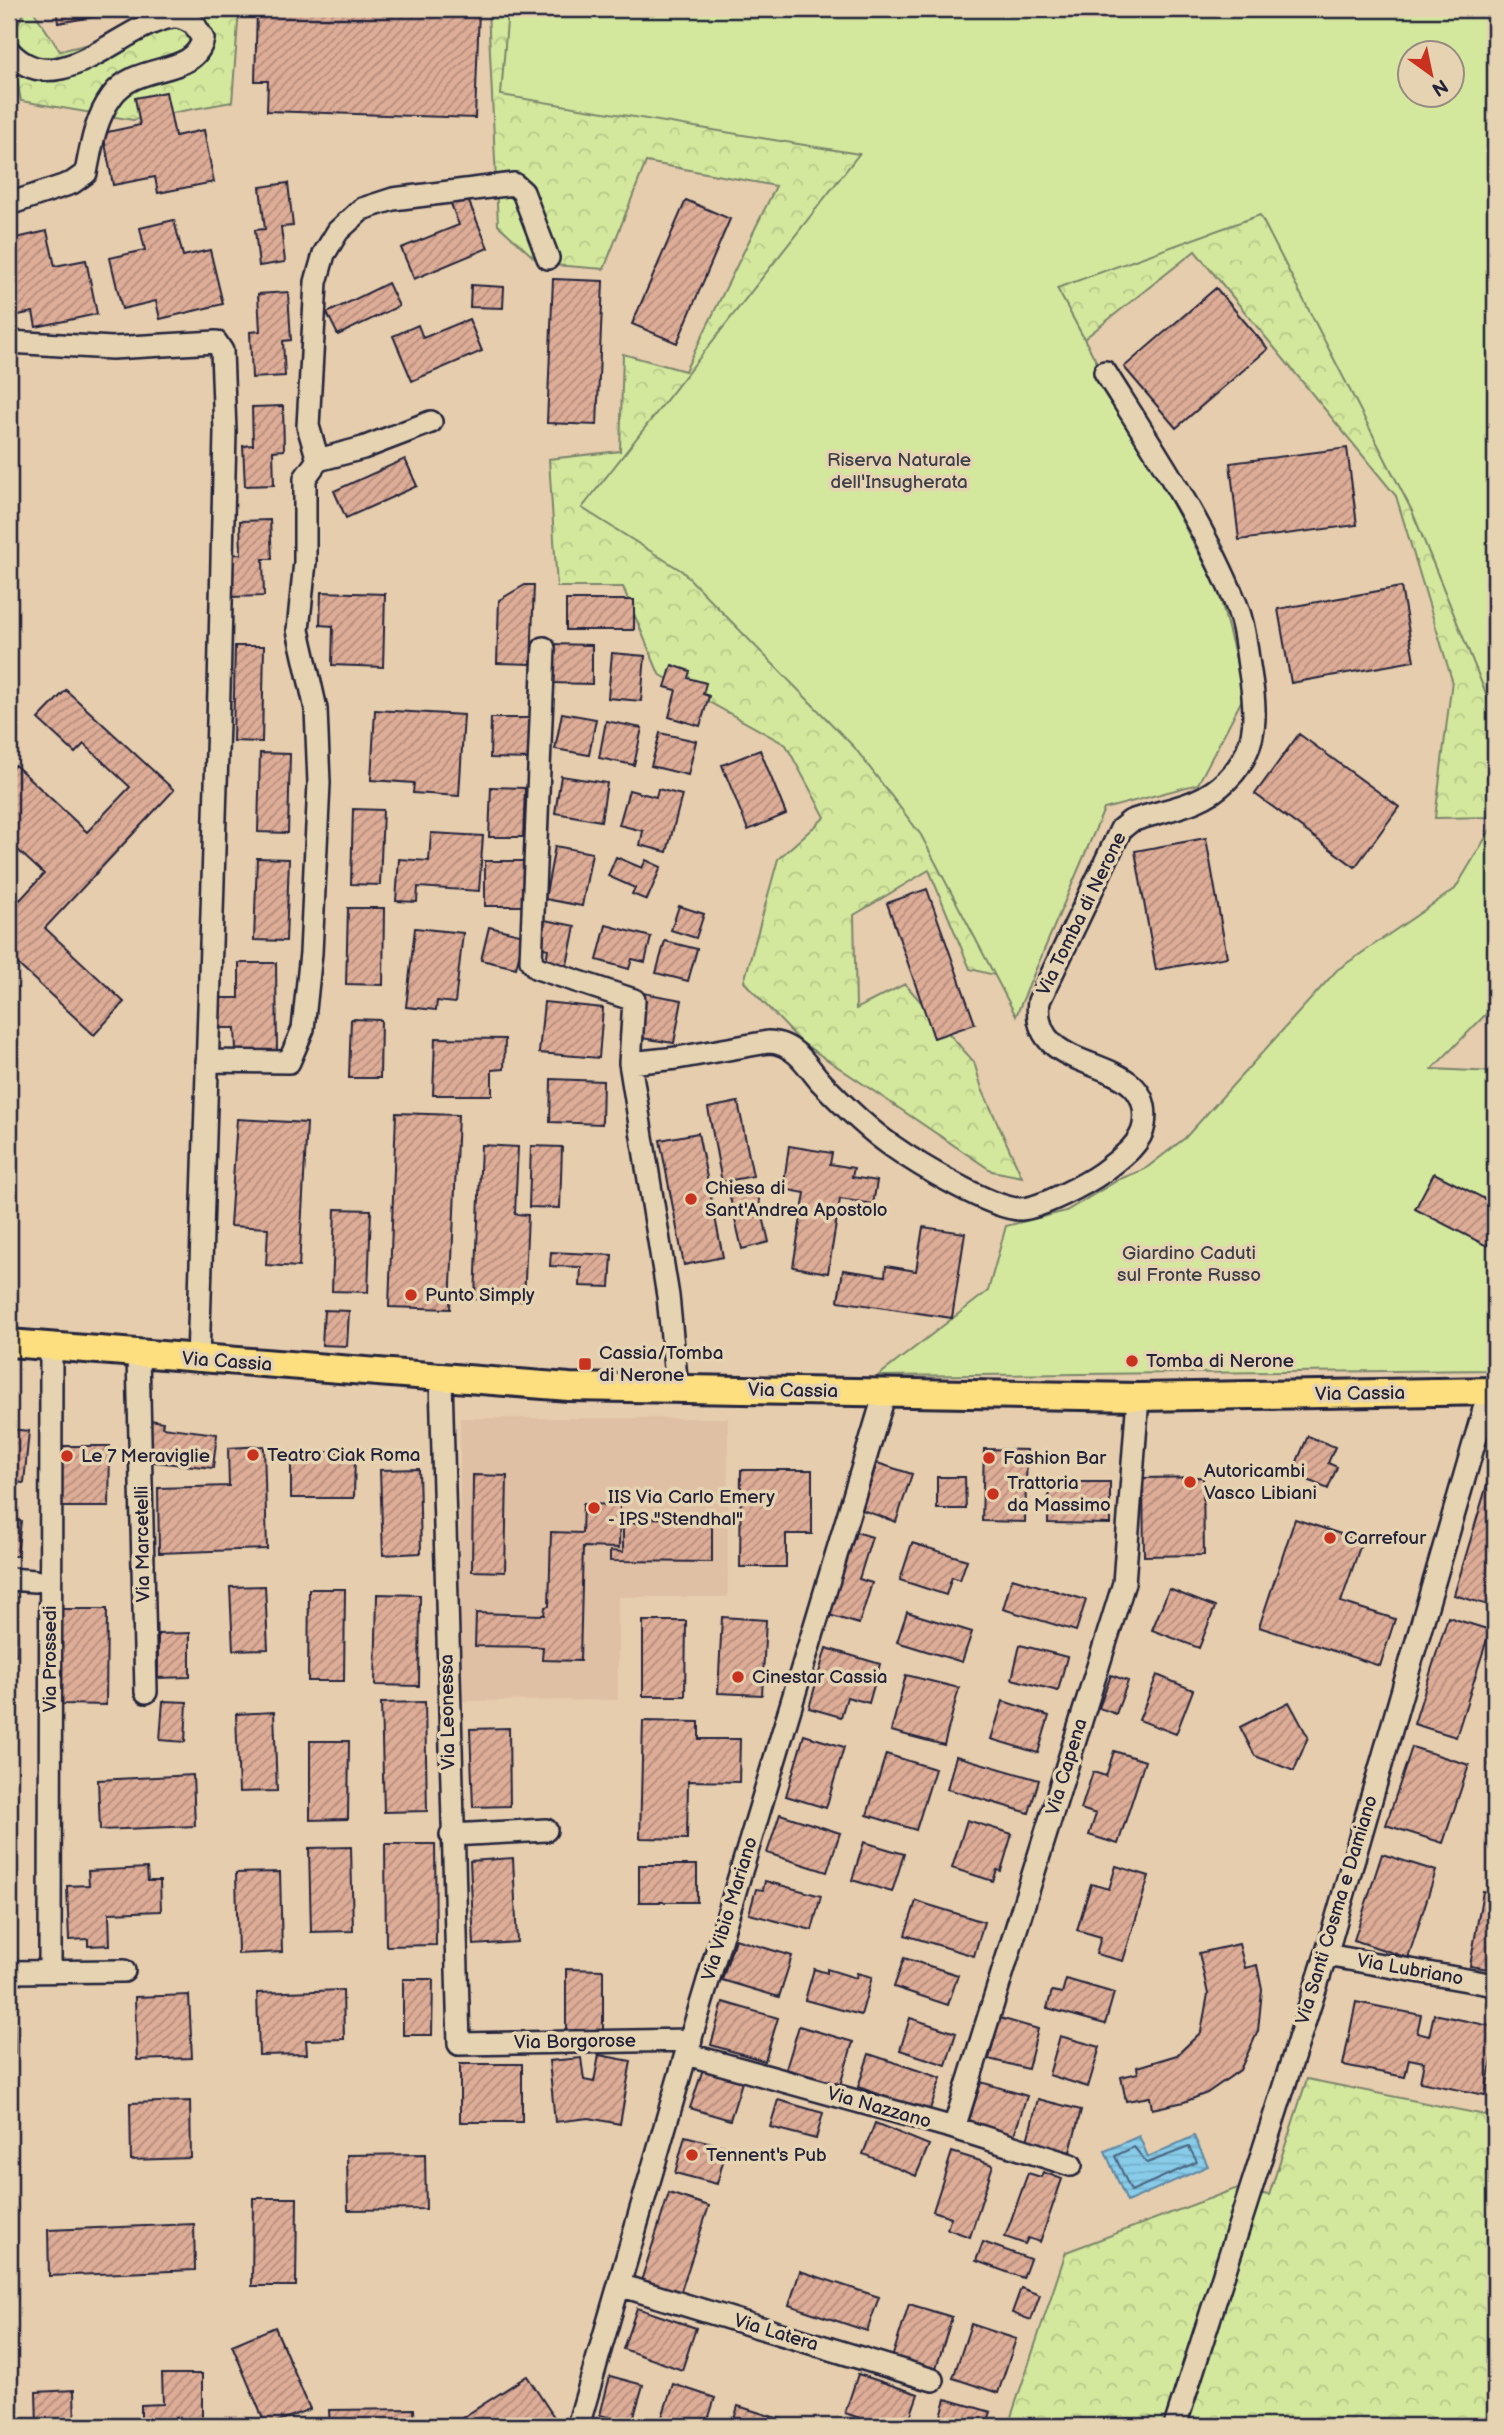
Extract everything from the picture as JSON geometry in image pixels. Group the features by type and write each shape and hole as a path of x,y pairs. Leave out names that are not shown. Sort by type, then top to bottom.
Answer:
{"main road":[{"name":"Via Cassia","path":"9,1343 198,1360 569,1387 1138,1397 1492,1392"}],"street":[{"path":"9,51 29,68 50,68 92,58 153,24 172,17 194,24 203,39 200,51 186,64 154,69 128,80 111,96 96,127 86,173 72,183 9,204"},
{"path":"318,460 308,426 316,282 324,254 338,231 362,209 393,199 514,184 523,192 548,258"},
{"path":"9,342 112,348 216,342 222,351 225,432 198,1360"},
{"name":"Via Tomba di Nerone","path":"630,1063 677,1058 768,1042 780,1044 796,1052 844,1105 885,1141 939,1176 1012,1208 1034,1206 1091,1179 1138,1140 1144,1129 1144,1111 1133,1086 1120,1075 1073,1058 1053,1045 1040,1021 1039,1001 1121,830 1134,820 1195,802 1227,780 1249,748 1256,710 1245,637 1236,604 1171,477 1105,372"},
{"path":"206,1061 289,1062 303,1028 311,953 319,783 316,709 298,630 304,562 305,478 318,460 363,448 430,422"},
{"path":"544,648 531,961 537,968 634,1000 630,1063 639,1136 668,1296 677,1388"},
{"name":"Via Prossedi","path":"50,1971 51,1346"},
{"name":"Via Marcetelli","path":"138,1354 146,1692"},
{"name":"Via Leonessa","path":"441,1379 459,2045"},
{"name":"Via Santi Cosma e Damiano","path":"1175,2426 1326,1955 1492,1392"},
{"name":"Via Vibio Mariano","path":"578,2426 885,1393"},
{"name":"Via Capena","path":"954,2128 1121,1595 1128,1546 1138,1397"},
{"path":"9,1579 35,1581"},
{"path":"452,1835 546,1830"},
{"name":"Via Lubriano","path":"1326,1955 1495,1985"},
{"path":"9,1972 124,1971"},
{"name":"Via Borgorose","path":"459,2045 689,2047"},
{"name":"Via Nazzano","path":"689,2047 1071,2165"},
{"name":"Via Latera","path":"619,2285 933,2380"}],"shaded area":[{"name":"IIS Via Carlo Emery - IPS \"Stendhal\"","path":"460,1418 728,1418 728,1597 618,1597 618,1700 459,1701"}],"green space":[{"path":"26,9 32,9 60,51 161,27 160,9 239,9 232,102 133,120 21,101 9,40"},
{"path":"488,9 774,9 911,35 1002,977 970,969 929,870 854,915 856,1009 905,984 974,1062 982,1089 1022,1177 992,1171 801,1042 744,982 778,859 825,817 786,745 659,674 623,587 557,587 549,459 620,451 623,354 685,371 776,186 646,162 604,269 541,264 498,225"},
{"name":"Riserva Naturale dell'Insugherata","path":"508,9 1495,9 1495,716 1412,511 1260,215 1057,288 1218,589 1245,694 1198,784 1104,809 1016,1016 921,835 854,747 682,571 582,508 859,154 501,95"},
{"path":"1495,9 1495,817 1435,818 1452,680 1396,496 1195,251 1075,346 1005,299 1035,219 1396,54 1396,108 1466,108 1466,38 1431,38"},
{"name":"Giardino Caduti sul Fronte Russo","path":"1495,822 1495,1005 1432,1069 1495,1072 1495,1370 878,1376 988,1291 1006,1226 1066,1211 1120,1179 1145,1169 1185,1138 1337,970 1455,889"},
{"path":"1307,2079 1495,2117 1495,2426 1008,2426 1066,2252 1235,2189 1269,2195"}],"water":[{"path":"1139,2136 1148,2157 1194,2136 1208,2166 1127,2202 1105,2151"}],"building":[{"path":"56,9 120,9 121,12 58,23"},
{"path":"257,9 479,9 475,118 267,111 268,81 255,81"},
{"path":"166,92 175,136 204,130 214,182 158,193 155,177 113,185 103,133 140,125 135,98"},
{"path":"288,183 293,226 281,227 285,262 259,266 255,230 265,229 260,187"},
{"path":"467,197 488,248 414,279 401,248 459,225 451,204"},
{"path":"686,200 730,219 677,343 632,324"},
{"path":"174,220 183,256 210,250 223,304 160,319 156,301 122,309 110,258 145,250 140,228"},
{"path":"47,231 55,266 86,260 97,314 36,327 33,312 9,317 9,262 17,260 12,239"},
{"path":"553,279 603,281 597,425 547,423"},
{"path":"388,283 399,306 338,335 327,313"},
{"path":"471,285 504,287 503,308 470,307"},
{"path":"1216,288 1268,349 1176,428 1124,367"},
{"path":"288,292 291,340 283,341 285,376 252,378 250,332 260,331 258,294"},
{"path":"469,319 482,351 412,381 393,336 418,325 423,338"},
{"path":"283,406 284,450 273,451 274,485 245,486 243,446 253,445 252,407"},
{"path":"1347,448 1357,525 1239,540 1230,463"},
{"path":"405,459 417,486 346,518 334,491"},
{"path":"270,520 272,559 263,559 264,596 229,597 227,555 241,554 240,521"},
{"path":"525,585 534,585 531,664 497,663 499,600"},
{"path":"1401,587 1414,661 1291,683 1278,609"},
{"path":"321,592 385,594 383,667 332,665 333,626 320,625"},
{"path":"566,600 634,600 634,630 566,630"},
{"path":"551,644 592,645 592,684 550,683"},
{"path":"235,646 264,646 262,742 233,741"},
{"path":"612,653 645,656 641,701 608,698"},
{"path":"672,665 690,671 688,678 706,683 703,694 709,696 700,726 669,717 676,690 665,687"},
{"path":"66,690 174,790 45,928 124,1002 94,1035 9,956 9,889 20,900 44,874 9,842 9,772 15,765 87,832 130,787 84,744 75,753 38,719"},
{"path":"375,710 464,715 459,796 413,793 414,783 371,780"},
{"path":"562,713 596,719 589,755 555,749"},
{"path":"491,718 531,718 530,759 490,758"},
{"path":"606,721 642,728 634,765 599,758"},
{"path":"660,733 696,741 688,775 651,766"},
{"path":"1299,734 1399,807 1355,867 1255,794"},
{"path":"760,750 786,814 748,830 722,765"},
{"path":"260,753 290,754 288,833 258,832"},
{"path":"561,776 607,783 601,821 555,813"},
{"path":"491,787 525,788 523,837 489,837"},
{"path":"658,789 682,795 667,852 640,845 643,831 619,825 629,790 656,797"},
{"path":"353,809 383,810 380,885 351,884"},
{"path":"431,833 483,836 479,891 418,887 417,902 396,901 399,859 429,861"},
{"path":"1206,838 1227,957 1156,970 1135,851"},
{"path":"555,846 592,853 582,906 545,899"},
{"path":"616,857 642,868 646,860 661,867 647,900 632,894 635,888 608,876"},
{"path":"257,858 289,859 286,941 254,940"},
{"path":"485,861 523,861 522,906 485,906"},
{"path":"927,889 975,1024 934,1038 887,903"},
{"path":"679,906 704,914 696,938 671,930"},
{"path":"348,908 384,908 383,985 346,984"},
{"path":"545,920 575,926 567,965 546,961 548,949 540,947"},
{"path":"606,925 651,937 645,962 632,959 629,969 597,960"},
{"path":"489,927 524,935 516,968 481,960"},
{"path":"415,928 463,933 455,1003 437,1001 436,1010 406,1007"},
{"path":"665,941 697,949 688,981 656,973"},
{"path":"239,963 276,963 277,1050 236,1050 235,1028 217,1028 217,998 239,998"},
{"path":"643,993 682,1000 674,1043 635,1037"},
{"path":"544,1002 603,1008 599,1058 539,1053"},
{"path":"351,1019 381,1020 380,1078 349,1078"},
{"path":"435,1038 505,1039 504,1069 492,1070 492,1095 433,1095"},
{"path":"551,1079 603,1081 602,1124 550,1122"},
{"path":"738,1102 753,1176 722,1182 708,1108"},
{"path":"396,1113 458,1115 450,1309 389,1307"},
{"path":"237,1119 307,1123 299,1267 266,1265 268,1228 230,1226"},
{"name":"Chiesa di Sant'Andrea Apostolo","path":"698,1133 723,1257 684,1265 660,1140"},
{"path":"481,1145 518,1147 515,1214 528,1215 524,1301 475,1299"},
{"path":"531,1146 562,1147 560,1208 529,1207"},
{"path":"789,1146 832,1153 830,1164 854,1168 852,1177 877,1181 873,1204 840,1199 828,1273 793,1267 805,1193 783,1189"},
{"path":"1434,1173 1495,1204 1495,1231 1487,1246 1415,1209"},
{"path":"756,1187 769,1242 742,1249 729,1193"},
{"path":"335,1209 371,1210 368,1292 332,1291"},
{"path":"923,1227 965,1233 952,1318 838,1301 843,1270 885,1276 886,1266 916,1271"},
{"path":"551,1252 612,1255 610,1287 580,1286 581,1267 550,1266"},
{"path":"324,1310 349,1311 347,1346 322,1345"},
{"path":"150,1420 163,1422 162,1427 217,1434 213,1468 145,1461"},
{"path":"9,1429 29,1431 24,1483 9,1482"},
{"path":"1308,1436 1335,1447 1328,1463 1337,1467 1328,1489 1292,1473"},
{"path":"56,1446 110,1446 109,1507 55,1507"},
{"path":"264,1446 267,1549 159,1553 158,1488 229,1486 228,1448"},
{"path":"984,1449 1027,1450 1025,1522 982,1521"},
{"path":"291,1452 355,1452 354,1498 291,1498"},
{"path":"877,1463 912,1474 896,1522 862,1510"},
{"path":"1492,1468 1495,1469 1495,1607 1454,1595"},
{"path":"419,1469 421,1553 383,1555 380,1470"},
{"path":"741,1470 812,1470 812,1534 786,1534 786,1567 740,1567"},
{"path":"473,1475 507,1476 505,1572 472,1571"},
{"path":"937,1477 965,1477 966,1509 937,1509"},
{"path":"1203,1477 1204,1555 1144,1556 1143,1478"},
{"path":"1049,1482 1110,1482 1110,1524 1048,1523"},
{"path":"583,1504 620,1505 619,1548 583,1547 580,1661 542,1660 543,1647 475,1646 476,1613 544,1615 545,1607 549,1606 551,1532 582,1533"},
{"path":"638,1518 712,1519 712,1562 610,1561 610,1551 623,1552 623,1523 638,1523"},
{"path":"9,1519 21,1521 17,1556 9,1556"},
{"path":"1295,1519 1362,1541 1341,1602 1395,1619 1380,1666 1259,1627"},
{"path":"856,1532 872,1537 859,1579 872,1583 859,1624 829,1615"},
{"path":"912,1543 967,1560 960,1580 952,1577 946,1595 900,1580"},
{"path":"1012,1578 1086,1600 1076,1631 1003,1609"},
{"path":"265,1586 268,1649 233,1650 230,1587"},
{"path":"309,1589 345,1589 344,1681 308,1681"},
{"path":"1169,1589 1215,1607 1199,1648 1152,1630"},
{"path":"15,1591 16,1655 9,1656 9,1592"},
{"path":"377,1594 420,1595 419,1686 375,1685"},
{"path":"62,1609 107,1609 106,1705 62,1704"},
{"path":"907,1612 972,1632 962,1662 897,1642"},
{"path":"722,1617 766,1620 762,1695 718,1693"},
{"path":"1448,1617 1490,1630 1456,1737 1414,1724"},
{"path":"643,1621 686,1621 685,1696 643,1696"},
{"path":"190,1633 190,1677 158,1678 158,1634"},
{"path":"1020,1645 1067,1657 1058,1691 1012,1679"},
{"path":"826,1648 880,1664 869,1703 847,1697 841,1717 809,1708"},
{"path":"906,1675 959,1688 944,1745 891,1731"},
{"path":"1111,1675 1128,1681 1116,1714 1099,1708"},
{"path":"1157,1675 1193,1690 1176,1734 1139,1720"},
{"path":"9,1681 17,1681 18,1725 9,1726"},
{"path":"163,1701 187,1702 185,1742 160,1740"},
{"path":"1003,1701 1049,1716 1038,1753 991,1739"},
{"path":"425,1702 427,1811 384,1812 381,1703"},
{"path":"1289,1702 1308,1737 1294,1771 1255,1756 1240,1727"},
{"path":"274,1712 277,1791 239,1792 236,1714"},
{"path":"643,1721 699,1722 699,1739 740,1739 739,1782 688,1781 687,1839 640,1838"},
{"path":"509,1728 510,1806 473,1807 470,1729"},
{"path":"804,1735 844,1747 826,1808 786,1796"},
{"path":"310,1741 349,1741 348,1819 310,1820"},
{"path":"1412,1747 1469,1765 1443,1843 1386,1825"},
{"path":"1495,1750 1495,1767 1489,1765"},
{"path":"1114,1751 1145,1761 1118,1844 1089,1835 1096,1814 1081,1809 1093,1772 1106,1776"},
{"path":"886,1754 935,1769 916,1830 867,1815"},
{"path":"956,1756 1039,1780 1029,1813 947,1789"},
{"path":"193,1775 195,1826 100,1830 98,1780"},
{"path":"9,1814 15,1814 16,1926 9,1926"},
{"path":"780,1814 840,1833 827,1872 767,1853"},
{"path":"967,1820 1012,1834 1001,1871 997,1870 993,1881 952,1868"},
{"path":"864,1842 904,1854 892,1892 852,1880"},
{"path":"385,1844 435,1844 436,1945 386,1946"},
{"path":"351,1847 353,1931 311,1932 309,1848"},
{"path":"1382,1854 1436,1871 1408,1958 1354,1940"},
{"path":"513,1858 517,1942 474,1945 470,1861"},
{"path":"639,1865 697,1865 697,1902 639,1902"},
{"path":"1116,1866 1149,1876 1123,1961 1096,1954 1101,1937 1077,1930 1091,1884 1109,1889"},
{"path":"147,1868 148,1881 160,1881 161,1911 109,1913 110,1945 88,1946 88,1939 69,1940 67,1886 89,1885 88,1871"},
{"path":"280,1872 282,1952 238,1954 236,1873"},
{"path":"765,1881 821,1896 812,1930 749,1914 756,1889 763,1890"},
{"path":"1483,1891 1495,1893 1495,1970 1470,1966"},
{"path":"916,1901 984,1922 974,1956 905,1935"},
{"path":"735,1939 792,1956 779,1997 722,1980"},
{"path":"1239,1944 1245,1968 1257,1965 1262,1990 1258,2031 1240,2070 1207,2093 1184,2102 1152,2109 1150,2097 1126,2101 1121,2077 1138,2073 1137,2067 1177,2055 1201,2032 1208,1994 1199,1953"},
{"path":"904,1958 958,1975 948,2005 894,1987"},
{"path":"566,1969 603,1970 603,2032 566,2032"},
{"path":"814,1969 827,1973 827,1969 856,1978 857,1973 872,1977 861,2015 805,2000"},
{"path":"403,1979 433,1979 432,2035 403,2035"},
{"path":"1066,1979 1114,1993 1105,2024 1047,2008 1052,1991 1062,1993"},
{"path":"343,1990 344,2039 306,2040 307,2054 259,2055 257,1993"},
{"path":"189,1995 192,2058 137,2060 135,1997"},
{"path":"723,2002 778,2018 765,2061 711,2045"},
{"path":"1356,2002 1421,2015 1417,2033 1429,2036 1434,2014 1495,2027 1495,2043 1485,2095 1420,2082 1424,2062 1409,2059 1405,2077 1343,2065"},
{"path":"9,2008 14,2008 15,2054 9,2055"},
{"path":"910,2018 956,2033 946,2065 900,2050"},
{"path":"1000,2018 1038,2029 1028,2069 989,2059"},
{"path":"799,2026 853,2042 840,2085 786,2069"},
{"path":"1060,2036 1100,2047 1088,2087 1049,2075"},
{"path":"869,2054 941,2078 929,2112 858,2087"},
{"path":"599,2055 631,2061 620,2124 589,2118 555,2122 549,2061 581,2058 584,2080 594,2082"},
{"path":"460,2064 522,2064 522,2122 460,2122"},
{"path":"704,2066 743,2079 730,2120 690,2108"},
{"path":"981,2082 1027,2096 1013,2138 968,2124"},
{"path":"1038,2099 1081,2110 1070,2152 1027,2141"},
{"path":"778,2100 823,2113 816,2139 770,2127"},
{"path":"190,2101 191,2158 131,2160 130,2103"},
{"path":"875,2123 929,2145 916,2176 863,2154"},
{"path":"685,2136 727,2147 717,2184 675,2173"},
{"path":"952,2152 993,2165 970,2237 947,2229 951,2217 933,2211"},
{"path":"425,2154 426,2209 348,2210 347,2155"},
{"path":"1043,2172 1062,2179 1040,2242 1028,2238 1025,2244 1005,2237 1028,2173 1041,2177"},
{"path":"669,2193 709,2206 680,2294 641,2281"},
{"path":"253,2198 297,2198 296,2286 252,2286"},
{"path":"194,2224 195,2270 49,2276 48,2230"},
{"path":"983,2242 1030,2259 1023,2278 976,2261"},
{"path":"800,2271 879,2297 867,2331 789,2305"},
{"path":"1021,2288 1040,2295 1031,2320 1012,2313"},
{"path":"909,2304 952,2317 935,2372 892,2358"},
{"path":"637,2308 696,2328 682,2370 623,2349"},
{"path":"971,2324 1016,2339 998,2393 953,2378"},
{"path":"275,2327 310,2409 266,2426 232,2345"},
{"path":"162,2374 202,2374 202,2426 141,2426 141,2405 163,2404"},
{"path":"858,2374 918,2394 907,2426 883,2426 845,2413"},
{"path":"527,2376 556,2420 546,2426 467,2426 462,2418"},
{"path":"610,2376 643,2385 632,2423 600,2415"},
{"path":"673,2384 715,2398 706,2426 659,2426"},
{"path":"74,2390 75,2426 37,2426 36,2392"},
{"path":"946,2399 991,2412 986,2426 938,2426"},
{"path":"738,2406 783,2420 781,2426 732,2426"},
{"path":"414,2409 415,2426 330,2426 329,2410"}],"place":[{"name":"Chiesa di Sant'Andrea Apostolo","path":"691,1199"},
{"name":"Punto Simply","path":"411,1295"},
{"name":"Tomba di Nerone","path":"1132,1361"},
{"name":"Cassia/Tomba di Nerone","path":"585,1364"},
{"name":"Teatro Ciak Roma","path":"253,1455"},
{"name":"Le 7 Meraviglie","path":"67,1456"},
{"name":"Fashion Bar","path":"989,1458"},
{"name":"Autoricambi Vasco Libiani","path":"1190,1482"},
{"name":"Trattoria da Massimo","path":"993,1494"},
{"name":"IIS Via Carlo Emery - IPS \"Stendhal\"","path":"594,1508"},
{"name":"Carrefour","path":"1330,1538"},
{"name":"Cinestar Cassia","path":"738,1677"},
{"name":"Tennent's Pub","path":"692,2155"}]}
